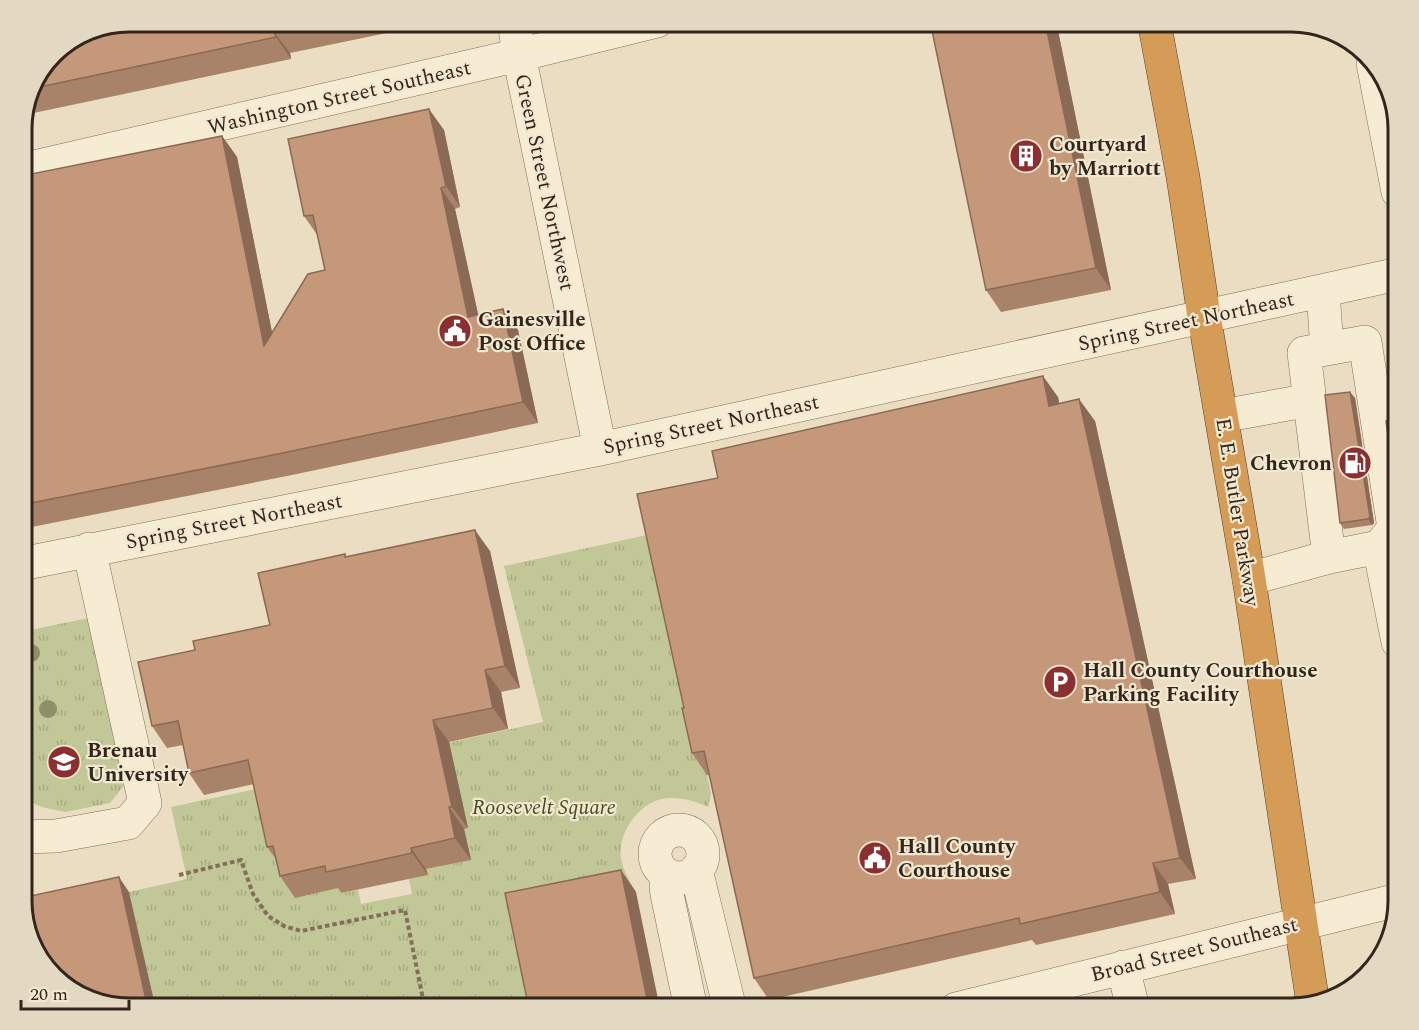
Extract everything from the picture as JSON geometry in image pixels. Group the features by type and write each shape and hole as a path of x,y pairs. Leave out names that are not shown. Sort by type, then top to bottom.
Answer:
{"highway":[{"name":"E. E. Butler Parkway","path":"1156,32 1183,177 1249,579 1312,996"}],"street":[{"name":"Green Street Northwest","path":"516,32 600,449"},
{"name":"Washington Street Southeast","path":"32,167 612,32"},
{"path":"1377,83 1388,140"},
{"name":"Spring Street Northeast","path":"32,562 600,449 1388,276"},
{"path":"1323,291 1327,349"},
{"path":"1329,557 1304,353 1365,342 1388,490"},
{"path":"1222,416 1310,400"},
{"path":"1249,579 1329,557 1379,547 1388,536"},
{"path":"1379,547 1388,592"},
{"path":"32,837 56,836 128,823 145,803 89,549"},
{"path":"689,998 666,887 683,874 726,998"},
{"name":"Broad Street Southeast","path":"1000,998 1388,902"},
{"path":"1123,967 1130,998"}],"path":[{"path":"178,875 241,860 253,894 268,916 284,926 301,931 405,910 423,998"}],"green space":[{"name":"Roosevelt Square","path":"656,533 711,794 708,807 684,799 671,798 650,804 635,816 622,840 621,858 623,867 636,892 521,915 538,998 153,998 129,892 187,879 171,807 289,782 341,893 358,890 361,904 412,894 409,879 427,875 426,869 470,860 447,743 543,722 504,566"},
{"path":"93,617 126,771 123,787 110,803 65,812 32,803 32,630"}],"building":[{"path":"116,32 274,32 276,37 40,87 51,69 64,55 80,44"},
{"name":"Courtyard by Marriott","path":"932,32 1047,32 1096,268 986,290"},
{"path":"429,109 446,186 441,188 468,317 503,309 523,402 32,503 32,174 222,136 264,346 308,274 325,270 313,215 304,216 288,139"},
{"path":"1043,376 1049,406 1079,399 1180,858 1153,863 1160,892 1020,924 1019,918 754,978 704,751 692,753 637,494 718,478 712,451"},
{"name":"Chevron","path":"1350,392 1370,517 1340,523 1325,395"},
{"path":"475,530 505,666 485,670 493,708 433,720 452,807 449,807 455,838 411,848 412,853 326,872 325,866 280,876 273,846 267,847 248,760 189,773 178,721 152,726 138,662 195,650 193,641 270,625 258,573"},
{"path":"621,870 647,998 527,998 505,893"},
{"path":"119,877 146,998 116,998 85,989 69,979 55,966 44,950 33,921 32,896"}],"place":[{"name":"Courtyard by Marriott","path":"1026,156"},
{"name":"Gainesville Post Office","path":"455,331"},
{"name":"Chevron","path":"1355,463"},
{"name":"Hall County Courthouse Parking Facility","path":"1060,682"},
{"name":"Brenau University","path":"64,762"},
{"name":"Hall County Courthouse","path":"875,858"}]}
